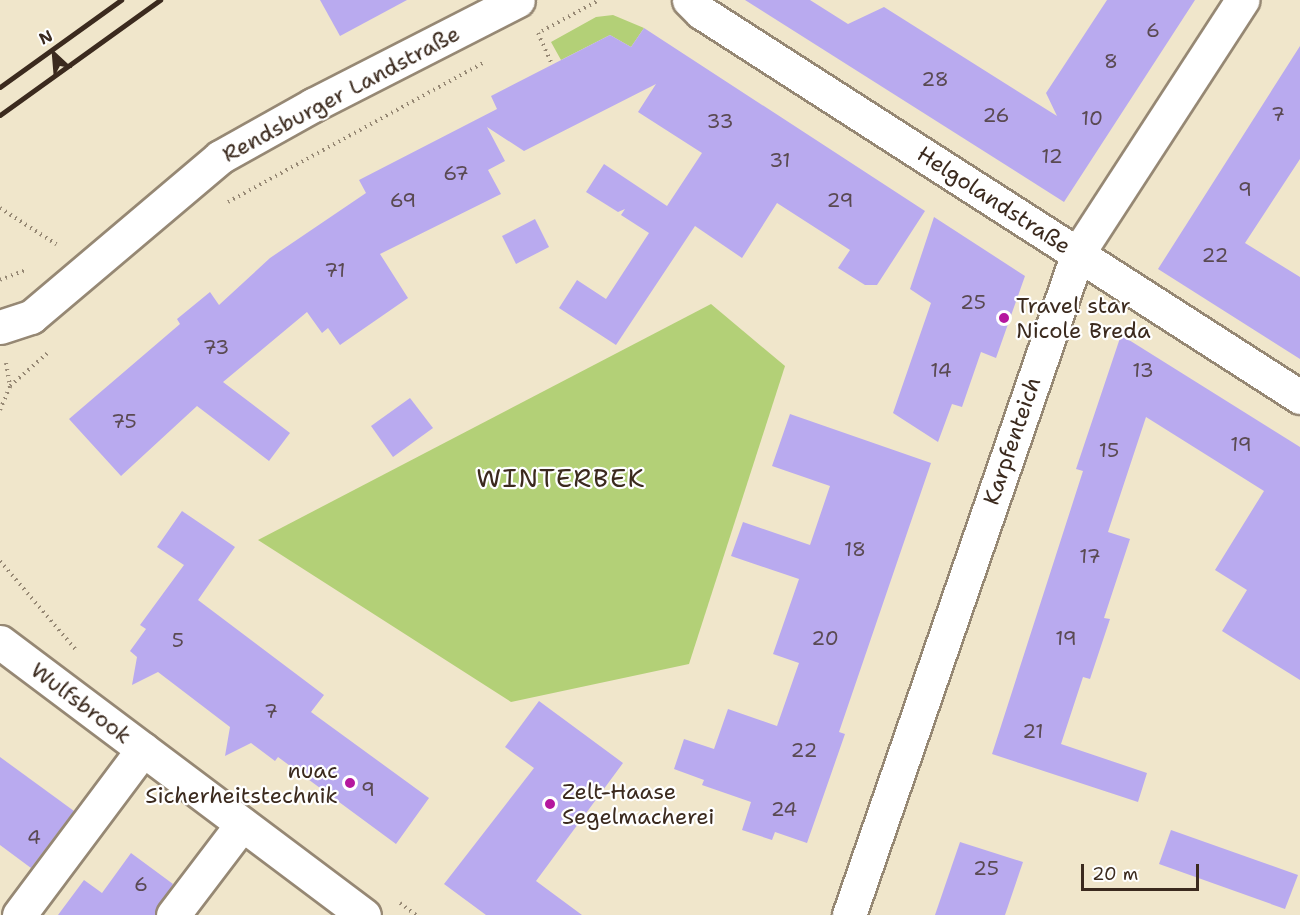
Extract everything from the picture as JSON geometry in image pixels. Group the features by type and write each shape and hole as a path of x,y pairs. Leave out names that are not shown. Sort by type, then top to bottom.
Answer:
{"street":[{"name":"Rendsburger Landstraße","path":"0,327 31,317 220,157 313,105 518,0"},
{"name":"Helgolandstraße","path":"689,0 701,12 1300,397"},
{"name":"Karpfenteich","path":"849,915 1078,253 1242,0"},
{"name":"Wulfsbrook","path":"0,642 364,915"},
{"path":"19,915 143,749"},
{"path":"173,915 242,824"}],"path":[{"path":"527,39 599,0"},
{"path":"538,33 552,65"},
{"path":"217,208 496,56"},
{"path":"0,208 56,244"},
{"path":"0,410 10,386 55,347"}],"green space":[{"path":"613,15 644,28 631,47 610,35 561,60 551,42 596,17"},
{"path":"711,304 785,366 689,664 511,702 258,540"}],"building":[{"path":"320,0 407,0 340,36"},
{"path":"745,0 810,0 848,24 884,7 1057,116 1046,93 1107,0 1195,0 1064,202"},
{"path":"644,28 925,211 877,285 865,285 838,268 850,250 777,203 742,258 695,226 616,345 559,308 577,280 606,299 649,233 621,215 625,209 618,212 586,192 604,164 667,206 702,153 638,112 656,84 524,151 487,127 505,161 488,170 501,194 380,254 408,298 340,345 328,328 322,333 307,312 223,382 290,433 269,461 197,406 121,476 69,419 180,324 177,319 210,292 219,305 270,258 366,193 359,180 497,109 491,96 610,35 631,47"},
{"path":"1300,46 1300,159 1245,243 1300,277 1300,359 1158,269"},
{"path":"934,217 1025,276 996,358 981,352 962,407 952,404 938,442 893,413 931,303 910,289"},
{"path":"535,219 549,247 516,264 502,236"},
{"path":"1121,335 1300,447 1300,680 1222,631 1247,590 1215,570 1264,491 1146,417 1108,532 1130,539 1104,618 1110,619 1090,679 1083,677 1061,744 1147,773 1138,802 992,754 1083,471 1076,469"},
{"path":"410,398 433,428 393,457 371,426"},
{"path":"790,414 931,463 839,732 845,734 807,843 775,832 772,840 742,830 751,802 702,785 704,780 674,769 684,739 714,749 728,709 777,726 799,663 773,654 799,579 731,556 743,522 810,545 830,486 772,466"},
{"path":"182,511 235,547 198,600 324,695 311,712 429,798 396,844 278,757 275,761 251,743 225,756 230,727 158,672 132,685 137,657 130,651 146,629 140,625 184,565 157,547"},
{"name":"Zelt-Haase Segelmacherei","path":"539,701 623,763 536,881 582,915 486,915 444,884 534,768 505,747"},
{"path":"0,757 74,811 31,868 0,845"},
{"path":"1171,830 1298,875 1285,909 1159,864"},
{"path":"960,842 1023,862 1005,915 935,915"},
{"path":"131,853 173,884 155,915 58,915 84,880 102,893"}],"railway":[{"path":"0,87 121,0"},
{"path":"0,115 160,0"}],"place":[{"name":"Travel star Nicole Breda","path":"1004,318"},
{"name":"nuac Sicherheitstechnik","path":"350,783"},
{"name":"Zelt-Haase Segelmacherei","path":"550,804"}],"district":[{"name":"WINTERBEK","path":"561,478"}]}
